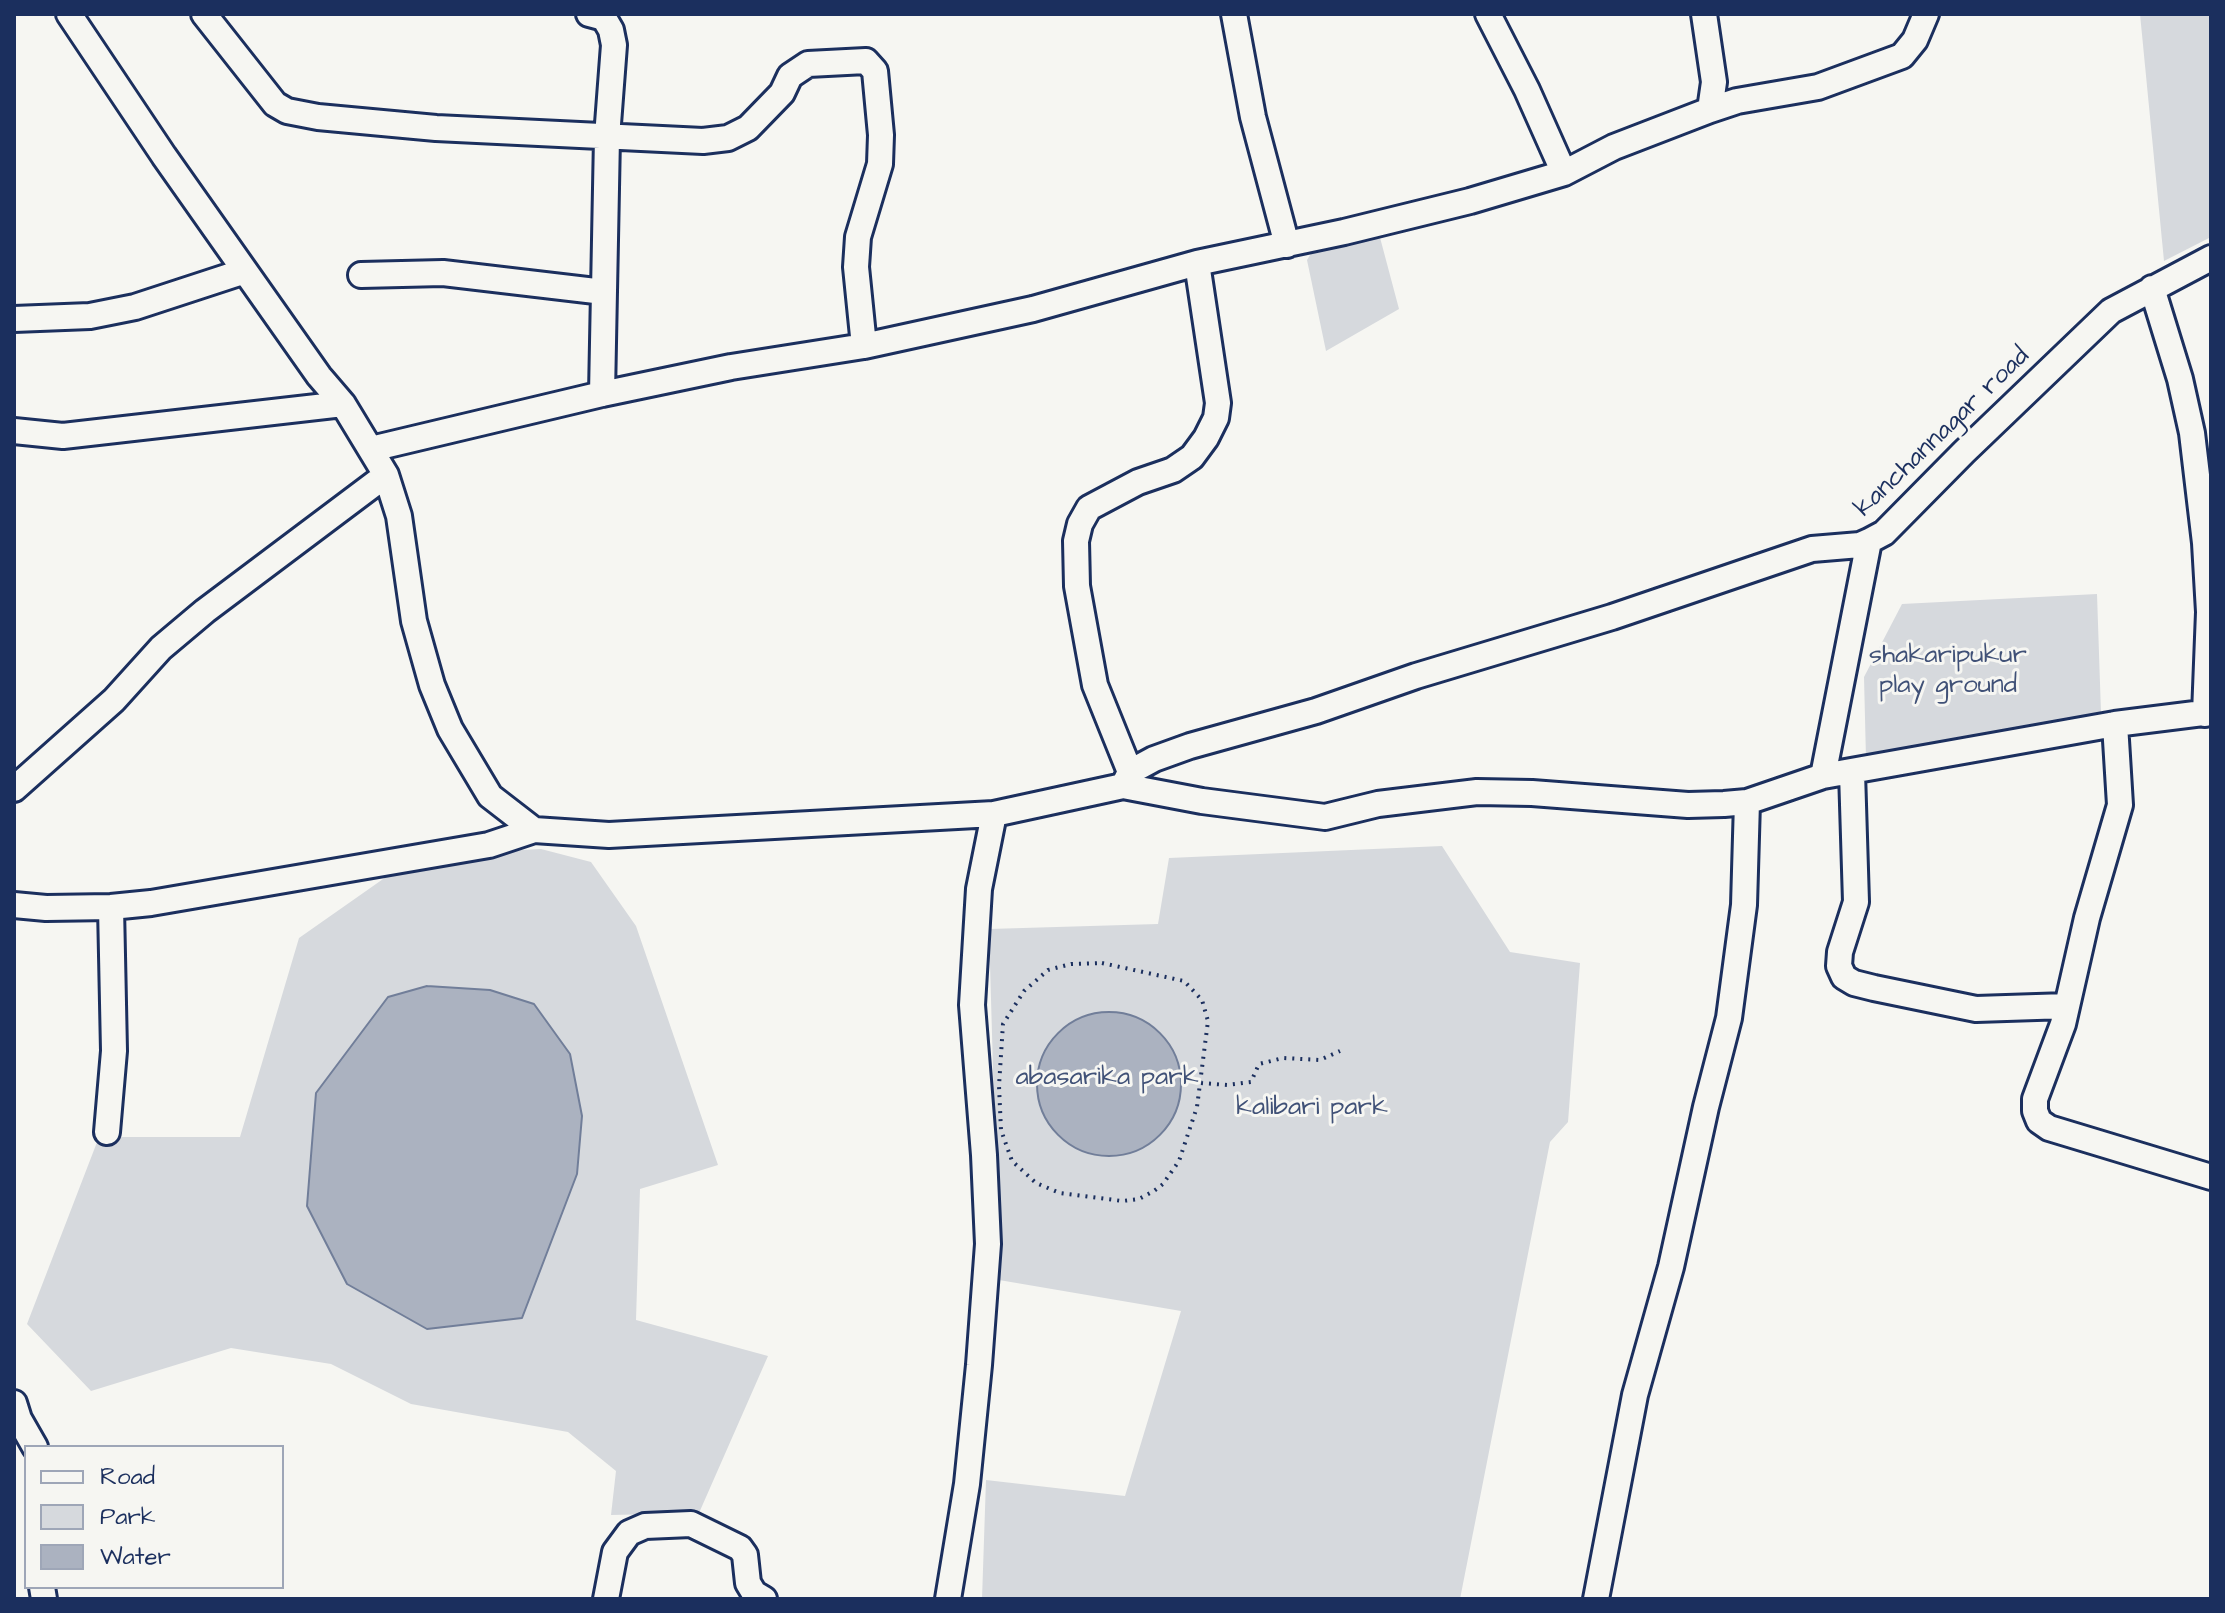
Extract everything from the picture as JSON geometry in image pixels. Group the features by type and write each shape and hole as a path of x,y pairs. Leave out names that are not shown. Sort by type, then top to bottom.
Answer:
{"street":[{"path":"69,14 164,156 319,376 343,404 386,475 399,516 414,621 432,685 444,714 477,778 490,796 534,830"},
{"path":"204,14 275,104 287,111 318,117 436,128 703,141 728,138 748,128 782,93 790,76 808,64 866,61 875,71 881,135 880,164 858,237 856,267 864,346"},
{"path":"589,14 604,18 614,45 607,137 602,394"},
{"path":"1234,14 1253,117 1287,245"},
{"path":"1488,14 1527,90 1564,173"},
{"path":"1704,14 1714,82 1710,110"},
{"path":"371,449 602,394 731,367 864,346 1033,309 1197,263 1470,201 1564,173 1614,147 1710,110 1737,101 1818,87 1902,56 1915,40 1926,14"},
{"name":"kanchannagar road","path":"1823,776 1869,541 1884,533 2111,311 2211,258"},
{"path":"1127,779 1095,685 1077,586 1076,541 1080,524 1089,508 1138,482 1183,464 1206,438 1216,418 1218,403 1197,263"},
{"path":"14,319 90,316 135,307 245,271"},
{"path":"361,275 443,273 604,292"},
{"path":"1127,779 1202,801 1325,817 1378,804 1477,792 1688,805 1747,802 1823,776 2115,724 2208,713 2209,612 2205,543 2192,433 2180,379 2152,288"},
{"path":"14,431 63,436 343,404"},
{"path":"14,789 114,700 161,648 194,620 386,475"},
{"path":"14,905 111,907 281,882 474,848 534,830 609,835 994,814 1127,779 1154,759 1190,746 1316,711 1416,676 1612,617 1812,549 1860,545 1869,541"},
{"path":"2115,724 2120,805 2103,872 2087,918 2063,1024 2035,1099 2039,1121 2049,1128 2211,1177"},
{"path":"1852,772 1856,902 1840,952 1839,966 1844,977 1874,988 1976,1009 2067,1006"},
{"path":"1596,1599 1635,1395 1671,1267 1729,1018 1744,905 1747,802"},
{"path":"948,1599 967,1484 988,1244 972,1005 979,889 994,814"},
{"path":"107,1132 114,1051 111,907"},
{"path":"14,1403 34,1445"},
{"path":"606,1599 615,1552 629,1533 645,1526 691,1524 740,1548 745,1555 748,1583 754,1593 764,1599"}],"path":[{"path":"1102,963 1184,981 1202,1000 1208,1021 1202,1083 1179,1161 1163,1184 1154,1191 1139,1199 1122,1201 1060,1193 1036,1183 1012,1161 1006,1149 1001,1130 999,1086 1003,1024 1024,991 1048,970 1071,964 1102,963"},
{"path":"1202,1083 1227,1085 1251,1082 1259,1064 1283,1058 1320,1060 1340,1051"}],"green space":[{"path":"2140,14 2211,14 2211,237 2164,261"},
{"path":"1378,230 1399,309 1326,351 1307,260 1320,239"},
{"name":"shakaripukur play ground","path":"2097,594 2101,713 1866,759 1864,677 1902,604"},
{"path":"433,844 463,853 541,849 591,862 636,926 718,1165 640,1189 636,1320 768,1356 699,1513 611,1515 616,1471 568,1432 411,1404 331,1364 231,1348 91,1391 27,1324 99,1137 240,1137 299,938"},
{"name":"kalibari park","path":"1442,846 1510,952 1580,963 1568,1122 1550,1142 1460,1599 982,1599 986,1480 1125,1496 1181,1311 999,1280 989,929 1158,924 1169,858"}],"water":[{"path":"427,986 490,990 534,1004 570,1054 582,1116 577,1174 522,1318 427,1329 347,1284 307,1206 316,1093 388,997"},
{"path":"1109,1012 1136,1018 1160,1033 1175,1057 1181,1084 1175,1111 1160,1135 1136,1150 1109,1156 1082,1150 1058,1135 1043,1111 1037,1084 1043,1057 1058,1033 1082,1018"}],"park label":[{"name":"abasarika park","path":"1107,1079"}]}
